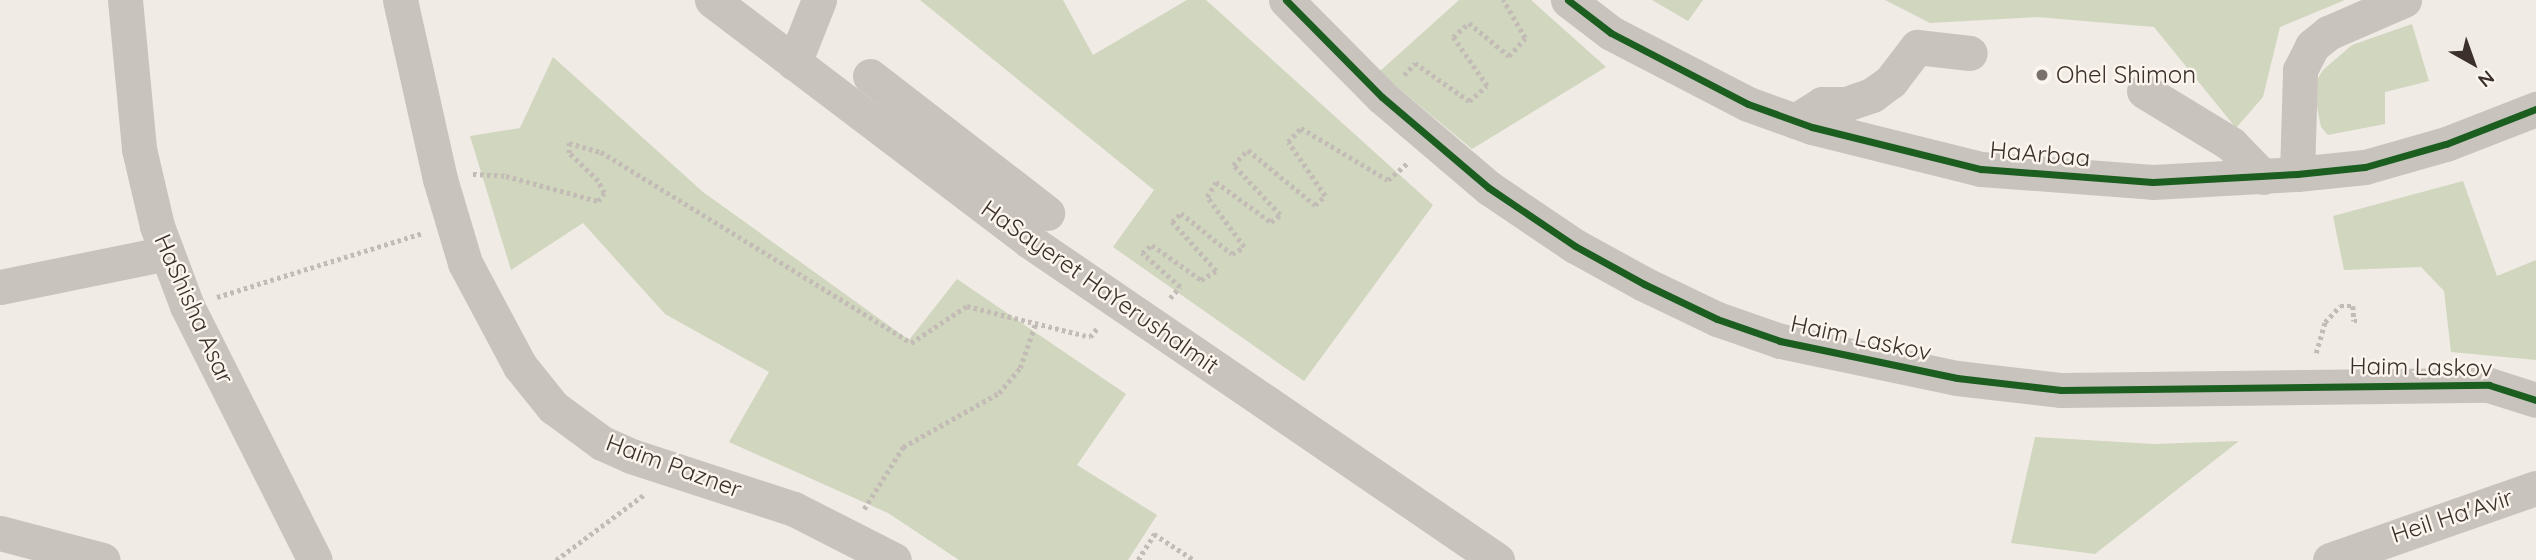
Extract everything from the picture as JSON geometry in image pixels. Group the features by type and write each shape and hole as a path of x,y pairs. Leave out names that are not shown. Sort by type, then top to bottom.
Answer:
{"street":[{"name":"HaShisha Asar","path":"125,0 139,149 167,253 187,306 315,560"},
{"name":"Haim Pazner","path":"400,0 440,179 465,263 520,366 553,407 602,443 794,509 849,534 894,560"},
{"name":"HaSayeret HaYerushalmit","path":"712,0 937,171 1117,301 1497,560"},
{"path":"794,63 819,0"},
{"name":"Haim Laskov","path":"1286,0 1382,97 1489,188 1575,246 1717,319 1780,341 1957,378 2061,390 2489,385 2536,400"},
{"name":"HaArbaa","path":"1568,0 1611,33 1677,71 1795,121 1981,169 2154,182 2365,167 2446,144 2536,109"},
{"path":"2144,91 2280,175 2300,70 2312,46 2328,33 2404,0"},
{"path":"1795,121 1822,104 1846,104 1872,95 1891,81 1917,47 1970,53"},
{"path":"870,76 1047,213"},
{"path":"937,171 957,144"},
{"path":"0,287 167,253"},
{"name":"Heil Ha'Avir","path":"2330,560 2536,488"},
{"path":"0,533 103,560"}],"path":[{"path":"1382,97 1415,63 1469,101 1488,86 1453,37 1469,23 1509,56 1525,38 1503,0"},
{"path":"1149,322 1180,287 1142,253 1152,245 1201,280 1216,271 1172,222 1181,213 1232,254 1244,247 1207,197 1216,182 1271,222 1280,215 1233,165 1248,150 1315,205 1325,196 1288,142 1301,128 1388,180 1434,141"},
{"path":"440,179 485,172 598,201 604,193 598,181 569,153 569,143 601,152 902,341 911,343 931,334 967,306 1090,337 1117,301"},
{"path":"187,306 453,223"},
{"path":"2316,353 2325,323 2340,306 2353,306 2354,321 2359,321"},
{"path":"849,534 903,447 999,393 1020,368 1035,324"},
{"path":"556,560 618,518 675,469"},
{"path":"1138,560 1154,534 1194,560"}],"green space":[{"path":"920,0 1063,0 1093,55 1187,0 1206,0 1433,205 1304,381 1113,247 1154,190"},
{"path":"1459,0 1531,0 1606,67 1472,149 1379,72"},
{"path":"1652,0 1703,0 1688,21"},
{"path":"1885,0 2345,0 2280,27 2263,97 2236,128 2154,27 2037,17 1930,23"},
{"path":"2412,24 2429,81 2385,92 2385,124 2328,135 2321,127 2316,102 2315,83 2323,70 2352,45"},
{"path":"553,57 703,192 909,340 957,279 1126,394 1077,465 1157,515 1128,560 959,560 888,513 729,442 769,372 665,314 583,223 511,270 470,136 520,128"},
{"path":"2463,181 2497,276 2536,260 2536,360 2451,352 2444,291 2421,267 2344,270 2333,216"},
{"path":"2035,437 2154,444 2239,441 2095,554 2011,543"}],"cycle path":[{"path":"1286,0 1382,97 1489,188 1575,246 1644,284 1717,319 1780,341 1957,378 2061,390 2489,385 2536,400"},
{"path":"1568,0 1611,33 1748,104 1812,127 1981,169 2153,182 2297,174 2365,167 2446,144 2536,109"}],"place":[{"name":"Ohel Shimon","path":"2042,75"}]}
